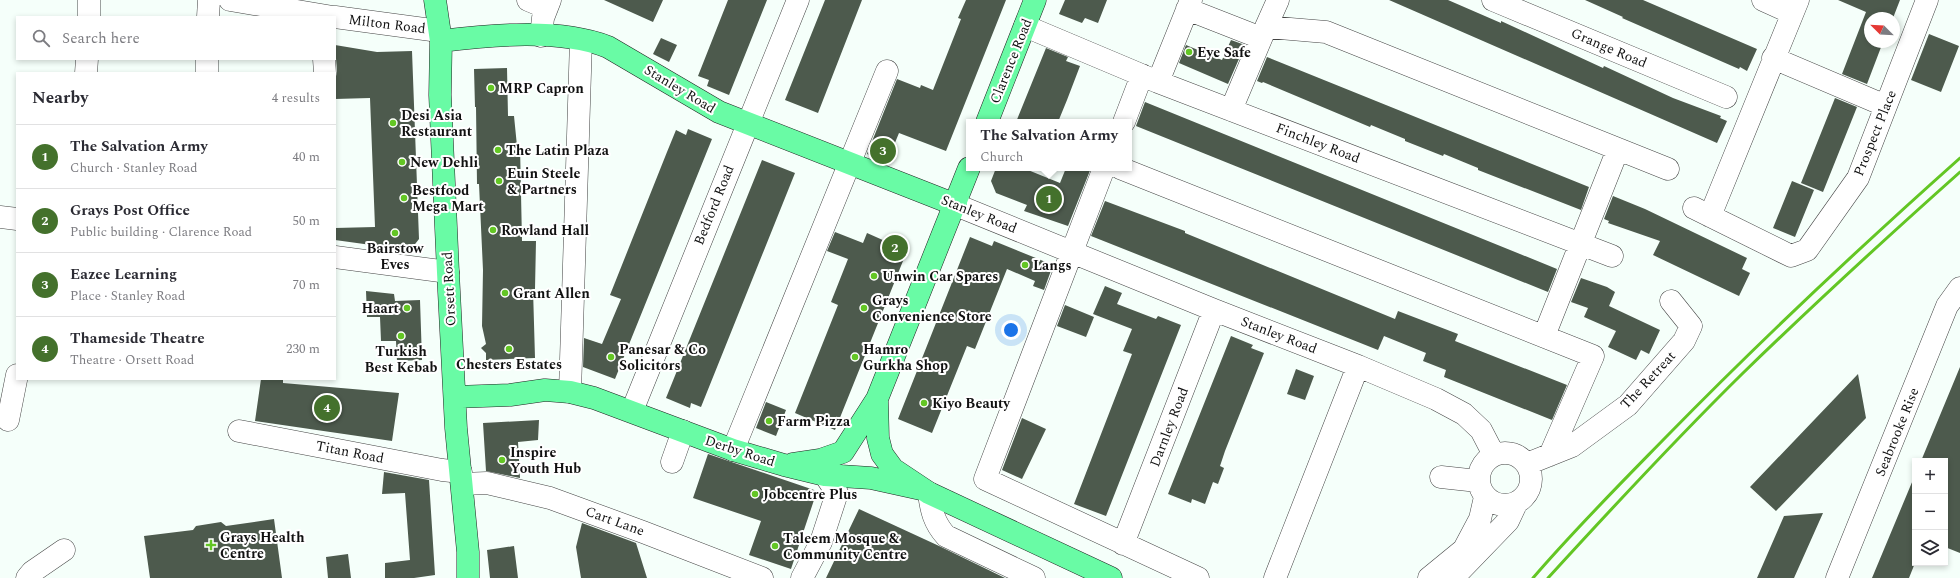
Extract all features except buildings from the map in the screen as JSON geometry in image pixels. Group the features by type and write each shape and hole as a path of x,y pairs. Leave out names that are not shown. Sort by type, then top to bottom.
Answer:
{"main road":[{"name":"Orsett Road","path":"435,0 440,36 440,95 448,272 455,398 468,552 468,578"},
{"name":"Clarence Road","path":"988,119 1035,0"},
{"name":"Stanley Road","path":"440,36 470,38 541,36 581,40 608,47 719,112 746,124 956,205"},
{"path":"784,465 820,460 842,452 877,399 956,205 968,171"},
{"name":"Derby Road","path":"455,398 510,395 545,390 570,392 594,398 632,411 733,450 784,465 825,475 871,478 932,494"},
{"name":"Derby Road","path":"877,399 878,438 882,454 893,469 932,494 1111,578"}],"street":[{"path":"88,16 89,0"},
{"path":"208,16 209,0"},
{"name":"Milton Road","path":"230,0 326,13 440,36"},
{"name":"Bedford Road","path":"632,411 746,124 798,0"},
{"path":"1231,110 1278,0"},
{"name":"Grange Road","path":"1493,0 1726,96"},
{"path":"1763,0 1795,7 1773,58 1886,106"},
{"name":"Prospect Place","path":"1773,58 1702,212 1792,256 1807,250 1858,178 1927,0"},
{"path":"541,36 543,18 542,3"},
{"path":"1126,119 1150,78 1189,4 1264,33 1326,32 1668,169"},
{"name":"Finchley Road","path":"1025,26 1231,110 1612,256"},
{"path":"570,392 581,40"},
{"path":"86,72 87,60"},
{"path":"207,60 207,72"},
{"path":"324,60 325,72"},
{"path":"733,450 849,163 888,72"},
{"path":"1544,336 1618,149"},
{"path":"1103,171 985,479 1123,544 1194,573"},
{"path":"1128,171 1593,356 1550,455"},
{"name":"Stanley Road","path":"956,205 1214,310 1358,366 1436,399 1464,414 1481,430 1494,455"},
{"path":"0,217 16,219"},
{"path":"336,257 448,272"},
{"name":"Seabrooke Rise","path":"1837,578 1947,306 1960,288"},
{"name":"The Retreat","path":"1527,464 1572,446 1628,405 1684,341 1691,326 1671,301"},
{"name":"Darnley Road","path":"1123,544 1214,310"},
{"path":"1275,578 1358,366"},
{"path":"8,420 16,380"},
{"name":"Titan Road","path":"239,431 442,470 461,478"},
{"path":"672,462 684,431"},
{"path":"1449,578 1480,519 1482,466 1494,455 1501,453 1516,455 1527,464 1531,481 1529,490 1518,502 1508,521 1453,578"},
{"path":"802,578 821,542 837,493 825,475"},
{"path":"1441,477 1482,489 1492,502 1500,505 1509,505 1518,502"},
{"name":"Cart Lane","path":"461,478 487,483 552,491 643,532 762,578"},
{"path":"932,494 931,511 938,528 946,536 1034,578"},
{"path":"27,578 32,572 64,550"},
{"path":"1428,578 1462,551"}],"railway":[{"path":"1533,578 1598,506 1738,365 1848,260 1960,158"},
{"path":"1548,578 1595,526 1742,374 1850,272 1960,172"}],"place":[{"name":"Eye Safe","path":"1189,52"},
{"name":"MRP Capron","path":"491,88"},
{"name":"Desi Asia Restaurant","path":"393,123"},
{"name":"The Latin Plaza","path":"498,150"},
{"name":"Eazee Learning","path":"883,151"},
{"name":"New Dehli","path":"402,162"},
{"name":"Euin Steele & Partners","path":"499,181"},
{"name":"Bestfood Mega Mart","path":"404,198"},
{"name":"The Salvation Army","path":"1049,199"},
{"name":"Rowland Hall","path":"493,230"},
{"name":"Bairstow Eves","path":"395,233"},
{"name":"Grays Post Office","path":"895,248"},
{"name":"Langs","path":"1025,265"},
{"name":"Unwin Car Spares","path":"874,276"},
{"name":"Grant Allen","path":"505,293"},
{"name":"Haart","path":"407,308"},
{"name":"Grays Convenience Store","path":"864,308"},
{"name":"Turkish Best Kebab","path":"401,336"},
{"name":"Chesters Estates","path":"509,349"},
{"name":"Panesar & Co Solicitors","path":"611,357"},
{"name":"Hamro Gurkha Shop","path":"855,357"},
{"name":"Kiyo Beauty","path":"924,403"},
{"name":"Thameside Theatre","path":"327,408"},
{"name":"Farm Pizza","path":"769,421"},
{"name":"Inspire Youth Hub","path":"502,460"},
{"name":"Jobcentre Plus","path":"755,494"},
{"name":"Grays Health Centre","path":"211,545"},
{"name":"Taleem Mosque & Community Centre","path":"775,546"}]}
